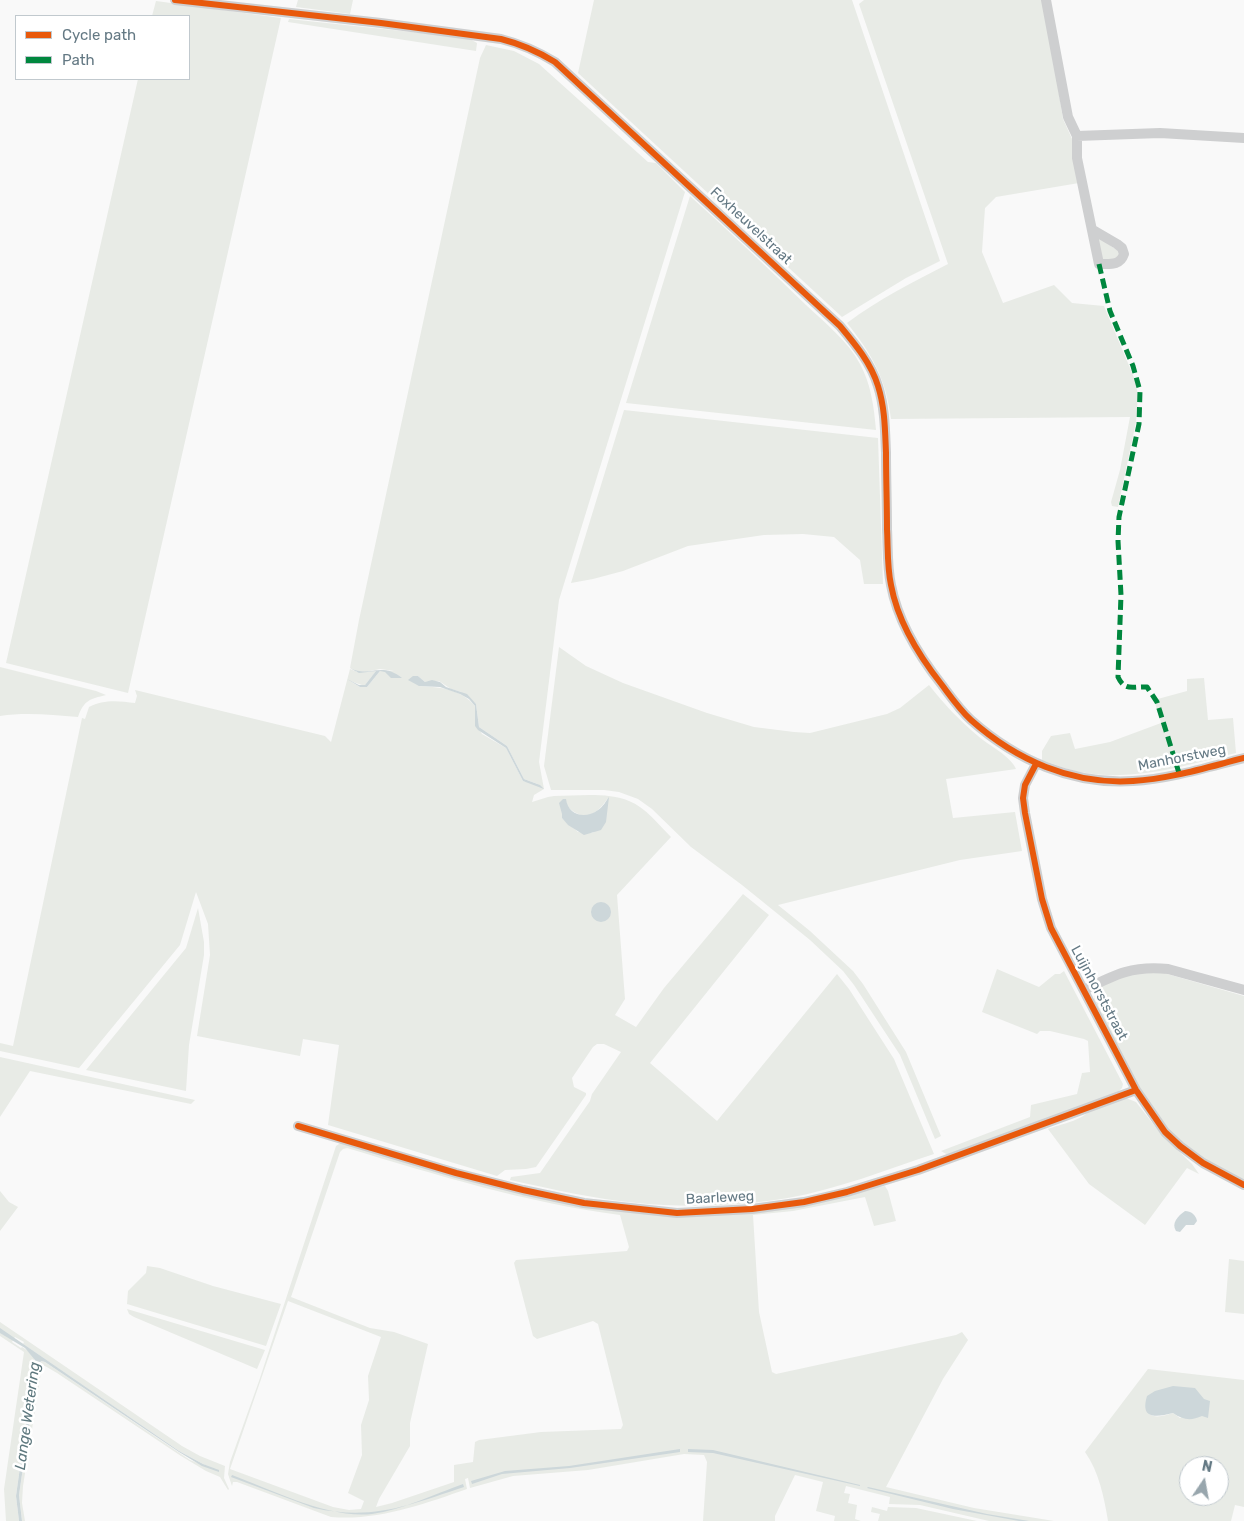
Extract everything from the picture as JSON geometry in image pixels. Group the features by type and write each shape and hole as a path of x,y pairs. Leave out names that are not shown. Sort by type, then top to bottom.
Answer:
{"street":[{"name":"Foxheuvelstraat","path":"175,0 381,23 492,38 519,43 555,62 840,326 860,350 869,364 878,385 885,412 888,552 891,585 898,608 912,641 926,665 970,719 1008,747 1036,764"},
{"path":"1046,0 1068,117 1077,136 1077,158 1093,230"},
{"path":"1077,136 1160,133 1244,138"},
{"name":"Manhorstweg","path":"1036,764 1082,777 1112,781 1133,781 1244,758"},
{"name":"Luijnhorststraat","path":"1036,764 1025,786 1023,798 1042,899 1051,928 1136,1090 1165,1132 1203,1163 1244,1185"},
{"path":"1084,990 1120,973 1136,968 1156,967 1244,990"},
{"name":"Baarleweg","path":"298,1126 456,1173 523,1190 584,1203 677,1213 752,1209 804,1202 846,1192 910,1173 1136,1090"}],"shaded area":[{"path":"298,0 353,0 350,14 296,7"},
{"path":"594,0 852,0 940,261 906,278 842,317 578,73"},
{"path":"864,0 1044,0 1063,119 1073,141 1079,183 996,197 985,208 982,252 1003,303 1054,285 1072,303 1104,306 1135,380 1138,395 1136,422 1118,507 1112,506 1111,502 1120,470 1130,417 891,419 886,391 871,356 847,323 909,284 948,264 859,4"},
{"path":"156,1 281,18 128,693 6,663 138,80 190,80 190,15 152,15"},
{"path":"289,19 468,38 477,43 476,51 288,22"},
{"path":"486,45 514,51 539,64 648,162 656,163 685,192 559,600 539,762 544,789 534,795 532,802 554,796 592,795 621,798 641,807 671,837 617,895 625,999 615,1015 636,1027 664,988 743,894 769,915 650,1063 717,1121 837,974 849,989 894,1059 934,1154 825,1190 770,1201 732,1204 693,1206 637,1203 589,1196 510,1180 511,1177 540,1173 590,1101 592,1094 621,1052 604,1044 597,1044 593,1047 572,1078 574,1087 586,1093 586,1095 536,1167 505,1170 497,1176 328,1125 339,1045 303,1039 300,1056 197,1036 210,955 208,924 196,892 180,945 79,1068 0,1051 0,1043 13,1046 82,718 85,719 89,707 95,704 117,701 135,703 137,696 135,690 325,736 331,742 350,669 355,671 350,668 359,620 480,58","holes":["380,669 394,671 380,671 367,687 360,687 350,681 365,685 377,670 365,672","418,676 425,682 439,681 451,689 461,692 476,704 479,727 507,746 524,779 540,785 523,781 506,748 482,734 475,721 475,706 469,700 450,690 419,686","608,798 597,830 592,833 578,832 562,818 566,805 578,814 589,815 594,813"]},
{"path":"690,196 843,340 860,364 867,380 873,404 876,430 626,403"},
{"path":"1097,236 1121,253 1119,259 1102,262"},
{"path":"624,410 878,438 883,584 864,584 860,560 834,537 803,534 764,535 688,546 623,571 571,583"},
{"path":"559,647 586,666 623,683 707,713 754,727 794,732 810,733 887,714 900,708 929,685 964,724 1013,764 1016,769 946,779 953,818 1015,812 1022,851 960,860 778,905 810,931 853,971 863,984 906,1052 941,1136 935,1139 900,1055 854,985 843,971 810,940 691,847 652,809 638,799 619,792 604,790 551,790 544,766"},
{"path":"0,667 106,695 88,701 78,717 29,714 0,716"},
{"path":"1204,678 1208,720 1233,718 1236,753 1181,767 1124,775 1080,772 1042,760 1042,751 1051,736 1070,733 1075,749 1110,742 1161,723 1154,700 1187,691 1187,679"},
{"path":"198,908 204,942 204,955 189,1045 186,1091 86,1070 186,948"},
{"path":"997,969 1039,987 1055,974 1060,974 1064,971 1123,1084 1122,1088 1118,1092 948,1155 941,1151 1030,1117 1031,1105 1077,1094 1082,1073 1090,1072 1088,1041 1050,1031 1040,1031 1037,1034 982,1012"},
{"path":"1127,973 1164,973 1244,996 1244,1181 1200,1157 1181,1142 1151,1106 1126,1064 1094,999 1095,993 1101,985"},
{"path":"0,1057 195,1100 191,1104 30,1071 0,1117"},
{"path":"1126,1098 1136,1102 1161,1134 1192,1164 1199,1174 1187,1168 1145,1225 1089,1184 1048,1129 1076,1120 1090,1110"},
{"path":"342,1142 527,1193 696,1213 885,1186 896,1221 874,1226 865,1197 793,1211 753,1215 759,1312 772,1372 776,1374 956,1335 962,1332 968,1340 943,1379 886,1487 974,1508 1054,1521 989,1521 920,1505 889,1504 890,1497 846,1486 844,1493 850,1494 848,1503 857,1505 855,1519 861,1521 834,1521 835,1516 816,1511 823,1482 795,1475 775,1516 775,1521 703,1521 707,1462 704,1455 684,1454 588,1470 513,1476 470,1488 468,1478 465,1479 467,1489 400,1510 349,1518 331,1517 237,1482 233,1482 232,1486 228,1474 230,1462 259,1381 336,1146","holes":["347,1148 516,1196 620,1215 629,1247 627,1251 516,1260 514,1263 533,1336 537,1339 593,1321 598,1324 623,1425 621,1429 541,1432 479,1440 475,1442 473,1462 454,1465 454,1482 376,1507 410,1446 410,1423 428,1344 394,1332 370,1328 291,1297 340,1152","288,1301 381,1337 368,1376 369,1400 361,1425 362,1455 348,1493 364,1501 361,1509 349,1510 333,1507 230,1469"]},
{"path":"0,1191 9,1202 18,1207 0,1231"},
{"path":"1229,1259 1244,1261 1244,1314 1225,1312"},
{"path":"147,1266 160,1268 213,1286 281,1304 266,1346 127,1304 128,1291 146,1273"},
{"path":"127,1309 265,1350 257,1369 134,1317 129,1314"},
{"path":"0,1322 182,1446 225,1466 224,1478 229,1489 220,1477 181,1456 57,1373 42,1366 23,1486 22,1503 25,1521 22,1521 19,1495 37,1370 41,1361 190,1460 219,1471 179,1451 15,1337 12,1342 28,1351 35,1361 16,1496 19,1521 6,1521 4,1489 24,1352 0,1336"},
{"path":"1148,1369 1244,1380 1244,1507 1235,1505 1231,1521 1108,1521 1103,1494 1085,1452","holes":["1210,1401 1180,1418 1173,1413 1164,1416 1149,1414"]},
{"path":"872,1507 887,1511 888,1507 916,1508 977,1521 878,1521 880,1514 871,1512"}],"water":[{"path":"350,668 357,671 382,670 388,671 402,678 391,678 385,672 380,671 367,687 360,687 347,679 359,685 365,685 376,671 359,673"},
{"path":"413,676 418,676 425,682 432,680 440,682 446,687 467,694 476,704 479,727 507,746 524,779 540,785 544,789 523,781 506,748 478,730 475,726 475,706 469,699 440,687 419,686 408,680"},
{"path":"609,797 606,822 601,830 584,835 568,825 562,818 559,803 563,799 566,799 570,809 583,815 598,810"},
{"path":"601,902 608,905 611,912 608,919 601,922 594,919 591,912 594,905"},
{"path":"1185,1211 1193,1214 1197,1221 1194,1225 1186,1225 1180,1232 1176,1231 1175,1222"},
{"name":"Lange Wetering","path":"0,1328 179,1451 219,1470 219,1472 202,1466 179,1452 41,1361 37,1370 19,1495 22,1521 19,1521 16,1496 35,1360 25,1348 0,1333"},
{"path":"1173,1386 1195,1388 1204,1399 1210,1401 1208,1418 1202,1416 1187,1419 1173,1413 1155,1416 1148,1413 1145,1404 1147,1396 1155,1391"},
{"path":"680,1449 680,1452 570,1468 502,1474 472,1484 471,1481 505,1471 569,1466"},
{"path":"688,1449 713,1450 860,1486 713,1453 688,1452"},
{"path":"232,1475 301,1502 335,1512 314,1508 231,1477"},
{"path":"463,1484 464,1487 407,1505"},
{"path":"868,1487 987,1514 1029,1521 1019,1521 953,1509"},
{"path":"407,1505 372,1514 335,1512 373,1512"}],"marked path":[{"path":"1099,264 1110,311 1133,366 1140,391 1139,424 1119,517 1118,541 1121,595 1118,677 1124,685 1147,687 1157,702 1179,773"}],"cycle path":[{"path":"175,0 381,23 501,39 529,48 555,62 840,326 867,362 878,386 885,427 888,564 894,599 904,626 918,651 933,674 967,716 988,734 1026,758 1046,767 1088,779 1110,781 1147,780 1244,758"},
{"path":"1036,764 1025,785 1023,798 1042,899 1051,928 1136,1090 1165,1132 1203,1163 1244,1185"},
{"path":"298,1126 456,1173 523,1190 584,1203 677,1213 752,1209 804,1202 847,1192 918,1170 1136,1090"}]}
